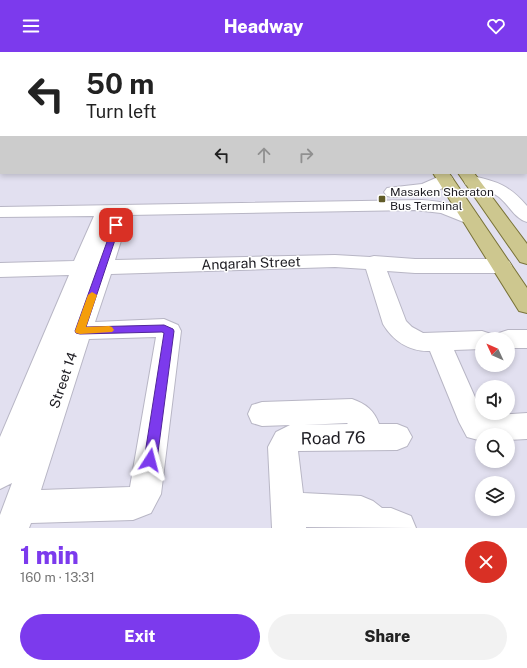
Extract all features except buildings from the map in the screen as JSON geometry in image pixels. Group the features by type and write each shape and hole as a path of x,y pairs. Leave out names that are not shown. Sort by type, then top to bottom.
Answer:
{"main road":[{"path":"443,176 527,305"},
{"path":"469,177 527,258"}],"street":[{"path":"0,212 113,210 422,198 443,176"},
{"path":"469,177 506,193 527,217"},
{"path":"0,198 422,198 471,218"},
{"name":"Street 14","path":"4,452 92,268 113,210"},
{"name":"Anqarah Street","path":"0,270 335,261 374,262 415,266 502,266"},
{"path":"374,262 395,324 398,328 414,339 422,342 475,340"},
{"name":"Street 14","path":"15,518 80,331 92,268"},
{"path":"15,518 133,504 139,502 145,494 170,331 164,328 80,331"},
{"path":"515,339 527,339"},
{"path":"438,341 477,428 484,429 527,426"},
{"name":"Road 76","path":"262,414 352,412 363,419 383,437 291,438 286,441 283,447 288,519"},
{"path":"4,452 40,446"},
{"path":"288,519 361,513 381,527"}],"slow traffic":[{"path":"92,295 80,331 109,330"}],"place":[{"name":"Masaken Sheraton Bus Terminal","path":"382,199"}],"route":[{"path":"116,225 80,331 164,328 170,331 150,460"}]}
